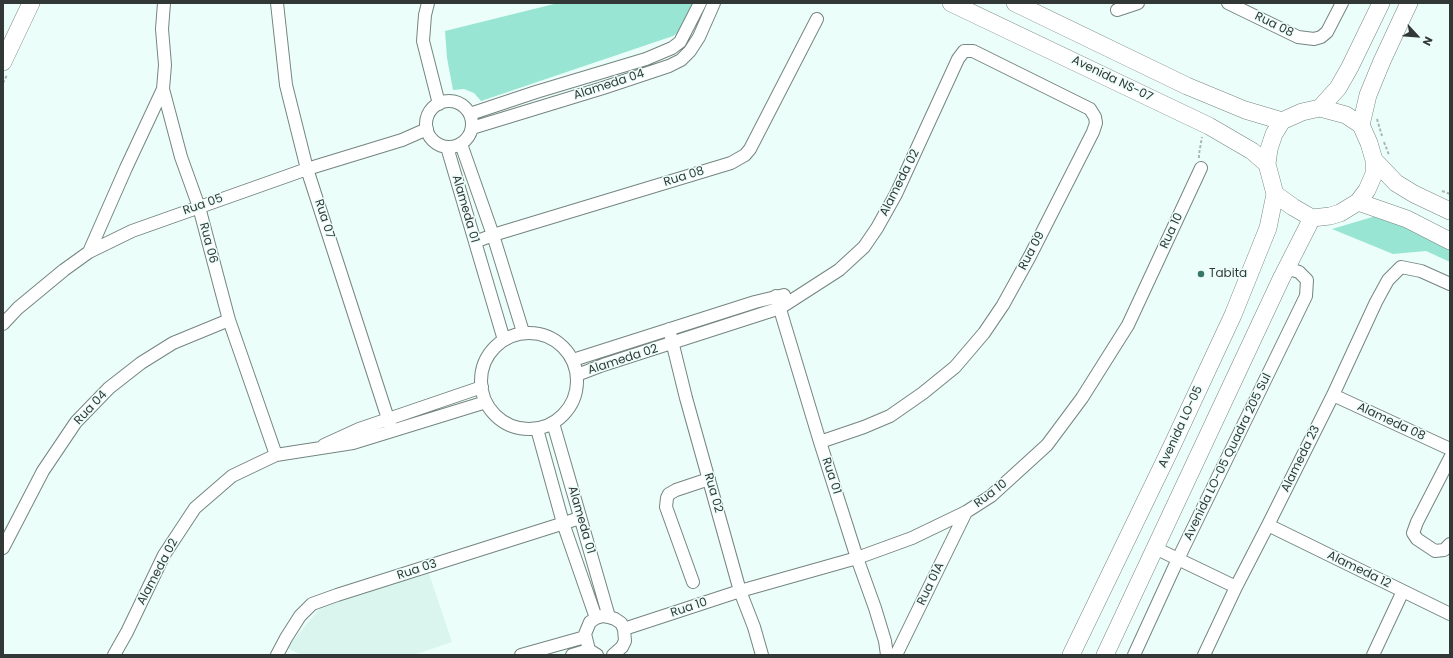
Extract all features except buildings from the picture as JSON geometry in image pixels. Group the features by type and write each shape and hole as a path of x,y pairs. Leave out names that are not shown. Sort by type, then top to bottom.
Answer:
{"main road":[{"path":"3,62 31,3"},
{"name":"Avenida NS-07","path":"951,3 1209,126 1252,151 1267,164"},
{"path":"1015,3 1187,86 1245,110 1282,121"},
{"path":"1320,108 1338,88 1350,67 1381,3"},
{"path":"1361,125 1368,95 1382,60 1409,3"},
{"path":"1320,108 1346,115 1361,125 1369,143 1374,160 1374,174 1367,190 1358,202 1340,213 1312,218 1275,194 1267,164 1269,148 1274,134 1282,121 1302,112 1320,108"},
{"path":"1374,160 1396,183 1414,194 1450,211"},
{"name":"Avenida LO-05","path":"1071,655 1172,448 1233,315 1268,228 1275,194"},
{"path":"1358,202 1407,219 1450,241"},
{"path":"1105,655 1286,268 1312,218"}],"street":[{"name":"Rua 06","path":"164,3 162,29 165,65 163,90 181,157 199,207 229,320 276,455"},
{"name":"Rua 07","path":"277,3 286,85 307,169 392,431"},
{"path":"428,3 425,15 423,41 439,104"},
{"name":"Alameda 04","path":"470,114 536,92 646,59 672,48 680,42 700,3"},
{"name":"Alameda 04","path":"472,128 640,76 682,60 699,37 714,3"},
{"path":"1117,10 1138,3"},
{"name":"Rua 08","path":"1228,3 1298,37 1314,39 1321,37 1327,32 1342,3"},
{"name":"Rua 08","path":"475,242 493,235 731,163 745,155 750,149 817,19"},
{"name":"Alameda 02","path":"577,375 603,365 780,308 804,294 839,270 864,247 877,228 896,194 958,59 966,50"},
{"name":"Rua 09","path":"820,442 864,427 890,416 923,394 955,367 988,327 1003,305 1030,256 1093,132 1096,123 1095,117 1090,109 973,51 966,50"},
{"path":"552,88 557,102"},
{"path":"89,252 126,168 163,90"},
{"path":"536,92 540,107"},
{"path":"453,102 460,104 466,108 470,114 472,128 466,140 461,144 454,147 440,146 429,136 427,122 429,114 433,108 439,104 453,102"},
{"name":"Rua 05","path":"3,324 24,303 64,270 89,252 132,231 307,169 402,140 427,129"},
{"name":"Alameda 01","path":"461,144 493,235 523,332"},
{"name":"Alameda 01","path":"447,147 504,340"},
{"name":"Rua 10","path":"624,629 740,591 857,558 912,538 966,512 996,492 1046,445 1082,398 1128,325 1201,168"},
{"name":"Alameda 23","path":"1204,655 1236,587 1333,395 1376,302 1388,280 1402,267 1421,271 1450,284"},
{"name":"Avenida LO-05 Quadra 205 Sul","path":"1134,655 1178,559 1306,296 1307,280 1299,272 1286,268"},
{"name":"Alameda 02","path":"573,360 776,296 804,294"},
{"name":"Rua 01","path":"776,296 820,442 857,558 875,608 885,641 887,655"},
{"name":"Rua 04","path":"3,548 43,471 76,422 109,388 141,363 173,343 229,320"},
{"name":"Rua 02","path":"668,329 740,591 754,627 762,655"},
{"path":"523,332 548,336 561,344 573,360 577,375 577,385 573,400 565,413 553,423 537,429 522,429 507,424 495,415 486,402 482,388 482,374 486,360 494,349 504,340 523,332"},
{"name":"Alameda 02","path":"318,449 346,434 388,418 482,388"},
{"name":"Alameda 08","path":"1333,395 1450,449"},
{"name":"Alameda 02","path":"114,655 127,632 164,555 195,508 232,476 276,455 353,443 486,402"},
{"name":"Alameda 01","path":"553,423 609,616"},
{"name":"Alameda 01","path":"537,429 563,523 596,618"},
{"path":"1450,458 1416,522 1413,533 1416,540 1435,551 1444,550 1450,544"},
{"path":"693,582 666,507 667,498 669,494 676,490 709,479"},
{"name":"Rua 01A","path":"896,655 966,512"},
{"name":"Rua 03","path":"278,655 286,638 300,616 312,604 580,518"},
{"name":"Alameda 12","path":"1268,525 1450,614"},
{"path":"1155,548 1236,587"},
{"path":"1373,655 1403,591"},
{"path":"572,655 593,652 585,637 587,628 590,622 596,618 609,616 621,623 624,629 624,641 618,652 613,655"},
{"path":"521,655 585,637"}],"path":[{"path":"1375,115 1392,160"},
{"path":"1201,168 1199,154 1201,141 1209,126"},
{"path":"1437,188 1450,194"}],"shaded area":[{"path":"428,571 452,642 414,655 302,655 287,648 320,608"}],"green space":[{"path":"558,3 698,3 690,24 673,36 481,101 474,93 464,89 453,90 447,58 445,31"},
{"path":"1386,213 1450,238 1450,262 1426,251 1393,254 1332,229"}],"place":[{"name":"Tabita","path":"1201,274"}]}
